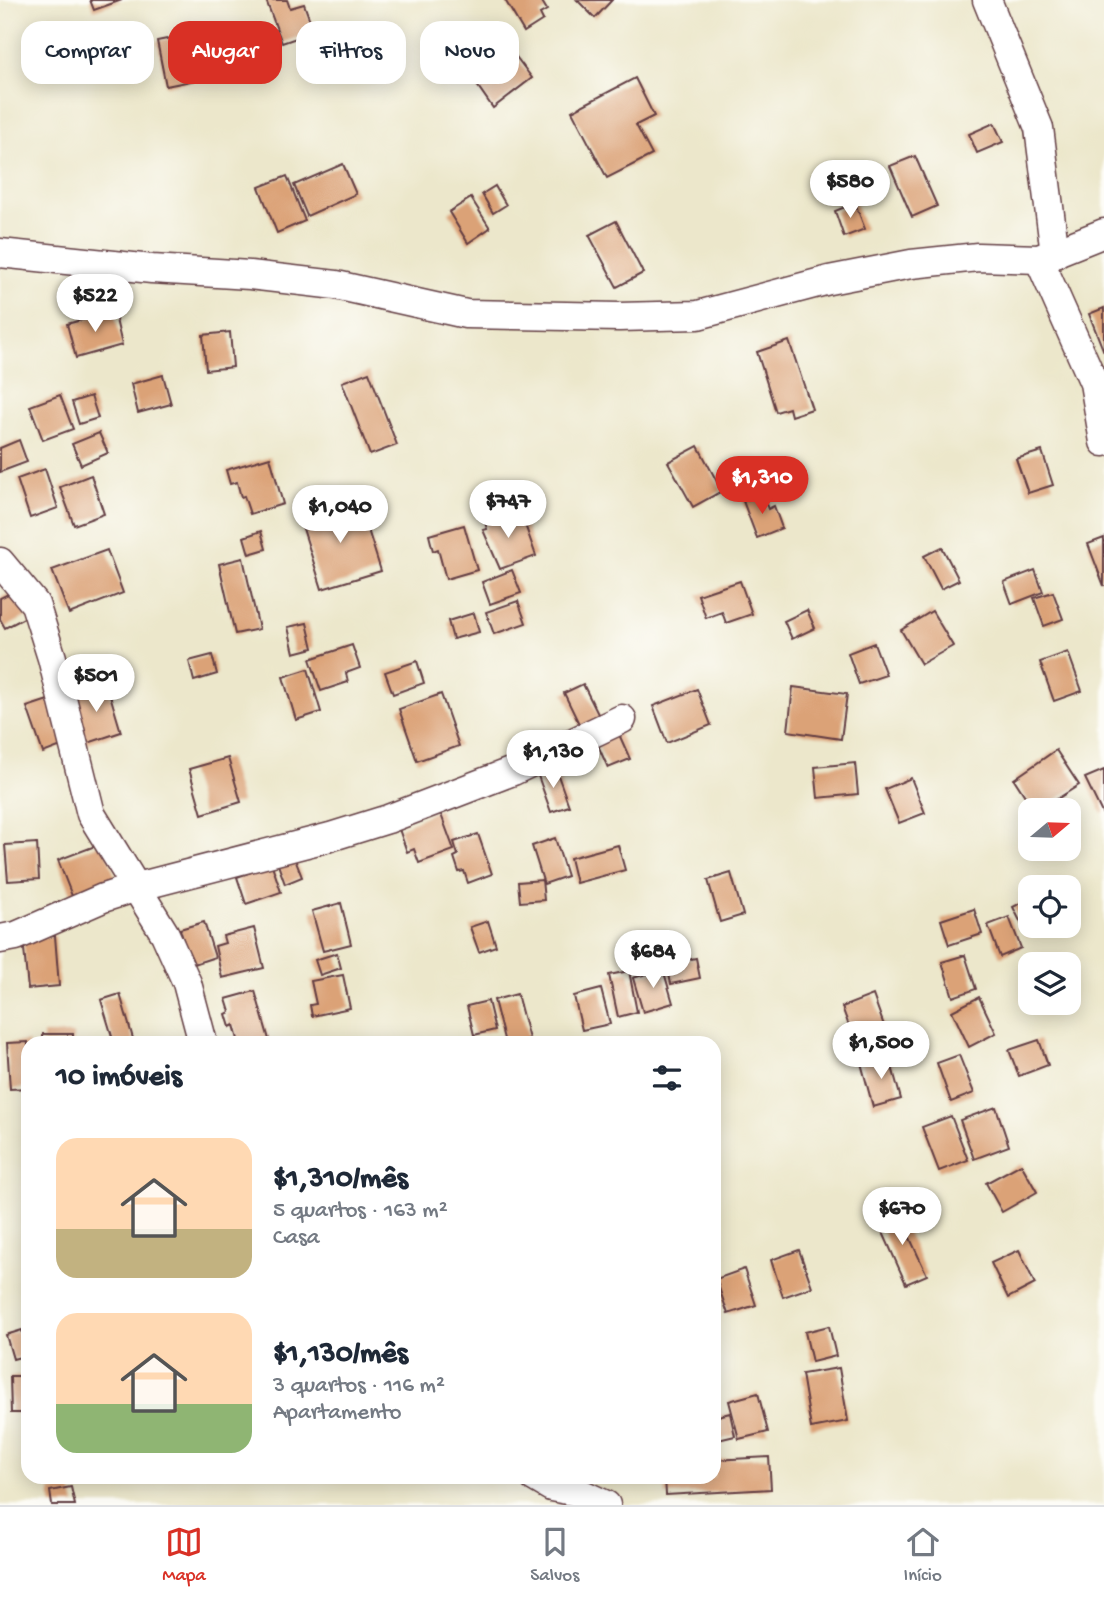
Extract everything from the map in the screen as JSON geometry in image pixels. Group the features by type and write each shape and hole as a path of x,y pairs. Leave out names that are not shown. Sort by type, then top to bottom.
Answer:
{"street":[{"path":"987,0 1039,128 1047,256 1094,383 1104,442"},
{"path":"0,253 336,285 466,314 619,317 698,315 829,280 911,264 978,257 1047,256 1104,233"},
{"path":"6,579 35,604 91,814 165,934 187,983 201,1036"},
{"path":"0,939 16,936 103,898 136,887 330,837 388,819 513,771 622,719"},
{"path":"545,1484 551,1488 579,1492 606,1505"}],"building":[{"path":"90,0 122,0 94,10"},
{"path":"266,0 287,0 290,8 304,4 310,21 296,21 296,38 282,43 282,21 274,21"},
{"path":"505,0 541,0 547,10 540,14 543,20 524,32"},
{"path":"577,0 612,0 595,18"},
{"path":"168,39 168,84 176,84 166,86 157,41"},
{"path":"519,61 532,78 493,108 476,84 519,84"},
{"path":"635,78 654,116 636,125 652,155 607,178 572,111"},
{"path":"994,123 1003,142 977,153 969,134"},
{"path":"915,156 937,206 912,217 890,166"},
{"path":"343,164 356,194 307,216 294,185"},
{"path":"287,176 305,221 277,233 259,187"},
{"path":"495,186 506,205 493,213 482,194"},
{"path":"471,198 490,228 468,243 449,212"},
{"path":"855,203 865,229 844,237 835,211"},
{"path":"616,221 643,273 617,287 589,235"},
{"path":"1104,308 1104,352 1089,314"},
{"path":"114,311 122,345 76,358 67,324"},
{"path":"230,332 233,367 206,370 203,335"},
{"path":"789,341 812,409 791,416 789,408 776,412 757,352"},
{"path":"369,372 397,445 370,455 342,382"},
{"path":"163,375 171,404 138,413 131,384"},
{"path":"60,395 73,429 43,440 30,406"},
{"path":"91,396 98,418 79,424 72,402"},
{"path":"99,433 108,453 81,465 72,444"},
{"path":"19,440 27,462 0,472 0,448"},
{"path":"698,446 722,491 693,507 668,462"},
{"path":"1042,451 1053,485 1028,493 1016,459"},
{"path":"270,457 283,504 250,514 237,482 230,484 226,470"},
{"path":"45,469 58,508 30,518 17,479"},
{"path":"91,475 104,514 74,525 60,487"},
{"path":"762,494 768,509 774,506 782,528 757,538 743,501"},
{"path":"359,501 381,571 322,589 300,519"},
{"path":"500,511 504,522 522,516 536,556 500,569 483,530 487,529 483,516"},
{"path":"464,525 477,570 446,579 438,549 433,551 429,535"},
{"path":"261,531 266,549 249,554 244,537"},
{"path":"1104,538 1104,586 1088,544"},
{"path":"942,547 959,580 941,589 924,556"},
{"path":"107,550 123,593 69,614 52,570"},
{"path":"243,558 259,629 235,634 219,564"},
{"path":"512,570 521,593 490,604 482,582"},
{"path":"1035,570 1043,592 1012,604 1004,582"},
{"path":"740,581 752,614 726,623 722,612 706,618 698,595"},
{"path":"12,592 26,617 5,628 0,619 0,598"},
{"path":"1053,592 1063,619 1044,626 1034,598"},
{"path":"518,601 526,623 494,634 486,612"},
{"path":"807,610 815,628 792,639 784,621"},
{"path":"932,611 953,646 921,664 901,630"},
{"path":"474,613 479,632 453,639 448,621"},
{"path":"307,623 313,648 294,653 288,627"},
{"path":"874,643 886,675 859,684 848,653"},
{"path":"352,645 360,668 346,673 348,682 321,691 310,659"},
{"path":"1068,652 1082,691 1054,701 1040,662"},
{"path":"212,655 217,674 194,681 189,661"},
{"path":"417,661 424,683 393,694 385,672"},
{"path":"308,669 321,712 296,720 283,677"},
{"path":"583,684 601,720 582,730 564,693"},
{"path":"107,685 121,732 85,744 70,696"},
{"path":"793,687 847,694 841,739 788,731"},
{"path":"697,689 711,725 667,743 653,706"},
{"path":"441,694 459,746 417,761 399,709"},
{"path":"48,700 64,745 43,753 27,707"},
{"path":"618,732 630,759 608,768 596,741"},
{"path":"1056,750 1079,785 1059,798 1026,798 1014,779"},
{"path":"228,758 241,802 202,814 189,769"},
{"path":"855,763 858,794 818,798 815,767"},
{"path":"555,767 569,806 551,812 537,773"},
{"path":"1104,770 1104,812 1102,813 1085,778"},
{"path":"911,778 925,813 899,823 885,789"},
{"path":"439,809 454,850 419,863 414,849 407,852 399,829"},
{"path":"478,834 492,874 468,883 464,871 459,872 454,857 458,855 454,842"},
{"path":"555,838 567,876 544,884 532,846"},
{"path":"37,843 39,879 8,881 5,845"},
{"path":"103,843 118,884 74,901 58,860"},
{"path":"618,845 625,870 576,883 570,858"},
{"path":"292,852 302,877 285,884 276,859"},
{"path":"272,865 281,892 246,904 237,877"},
{"path":"731,873 743,915 720,922 708,880"},
{"path":"542,880 544,900 520,902 518,882"},
{"path":"341,903 351,944 323,951 312,911"},
{"path":"1018,904 1018,917 1013,907"},
{"path":"974,909 982,934 949,945 941,920"},
{"path":"1009,917 1021,948 1000,957 988,925"},
{"path":"488,921 496,946 479,952 470,927"},
{"path":"204,922 215,957 191,965 180,929"},
{"path":"254,928 264,968 222,978 215,946 225,943 223,936"},
{"path":"55,936 59,986 28,989 23,939"},
{"path":"337,953 341,968 320,975 315,960"},
{"path":"965,955 976,989 953,997 942,962"},
{"path":"696,958 700,978 671,984 667,964"},
{"path":"663,969 673,1003 643,1012 633,978"},
{"path":"629,971 637,1012 618,1017 609,975"},
{"path":"343,975 350,1008 312,1016 310,1005 316,1004 311,981"},
{"path":"601,989 610,1024 582,1030 574,996"},
{"path":"255,991 268,1036 237,1036 234,1025 230,1027 226,1014 230,1012 226,999"},
{"path":"120,994 132,1036 112,1036 101,1000"},
{"path":"517,994 528,1036 503,1036 494,1000"},
{"path":"873,995 887,1034 856,1045 842,1007"},
{"path":"979,997 996,1033 969,1047 952,1011"},
{"path":"488,1001 495,1030 474,1035 467,1006"},
{"path":"43,1034 73,1034 73,1036"},
{"path":"1039,1040 1048,1065 1019,1076 1009,1050"},
{"path":"21,1042 21,1088 10,1089 7,1043"},
{"path":"959,1055 974,1093 951,1102 937,1063"},
{"path":"889,1056 901,1099 873,1107 861,1063"},
{"path":"996,1107 1009,1146 974,1159 960,1120"},
{"path":"951,1116 968,1160 939,1171 922,1127"},
{"path":"1021,1164 1037,1192 1002,1212 986,1183"},
{"path":"897,1210 927,1275 906,1284 877,1219"},
{"path":"799,1250 812,1287 783,1297 771,1260"},
{"path":"1019,1250 1035,1284 1008,1298 991,1263"},
{"path":"744,1269 756,1305 728,1314 721,1294 721,1277"},
{"path":"829,1326 836,1356 812,1362 805,1332"},
{"path":"21,1330 21,1357 13,1359 6,1335"},
{"path":"839,1368 848,1421 811,1428 802,1374"},
{"path":"10,1376 21,1376 21,1413 11,1413"},
{"path":"758,1393 768,1432 739,1439 729,1401"},
{"path":"730,1413 735,1436 721,1439 721,1415"},
{"path":"769,1457 771,1489 666,1495 665,1484 721,1484 721,1460"},
{"path":"71,1487 75,1505 52,1505 50,1491"}]}
